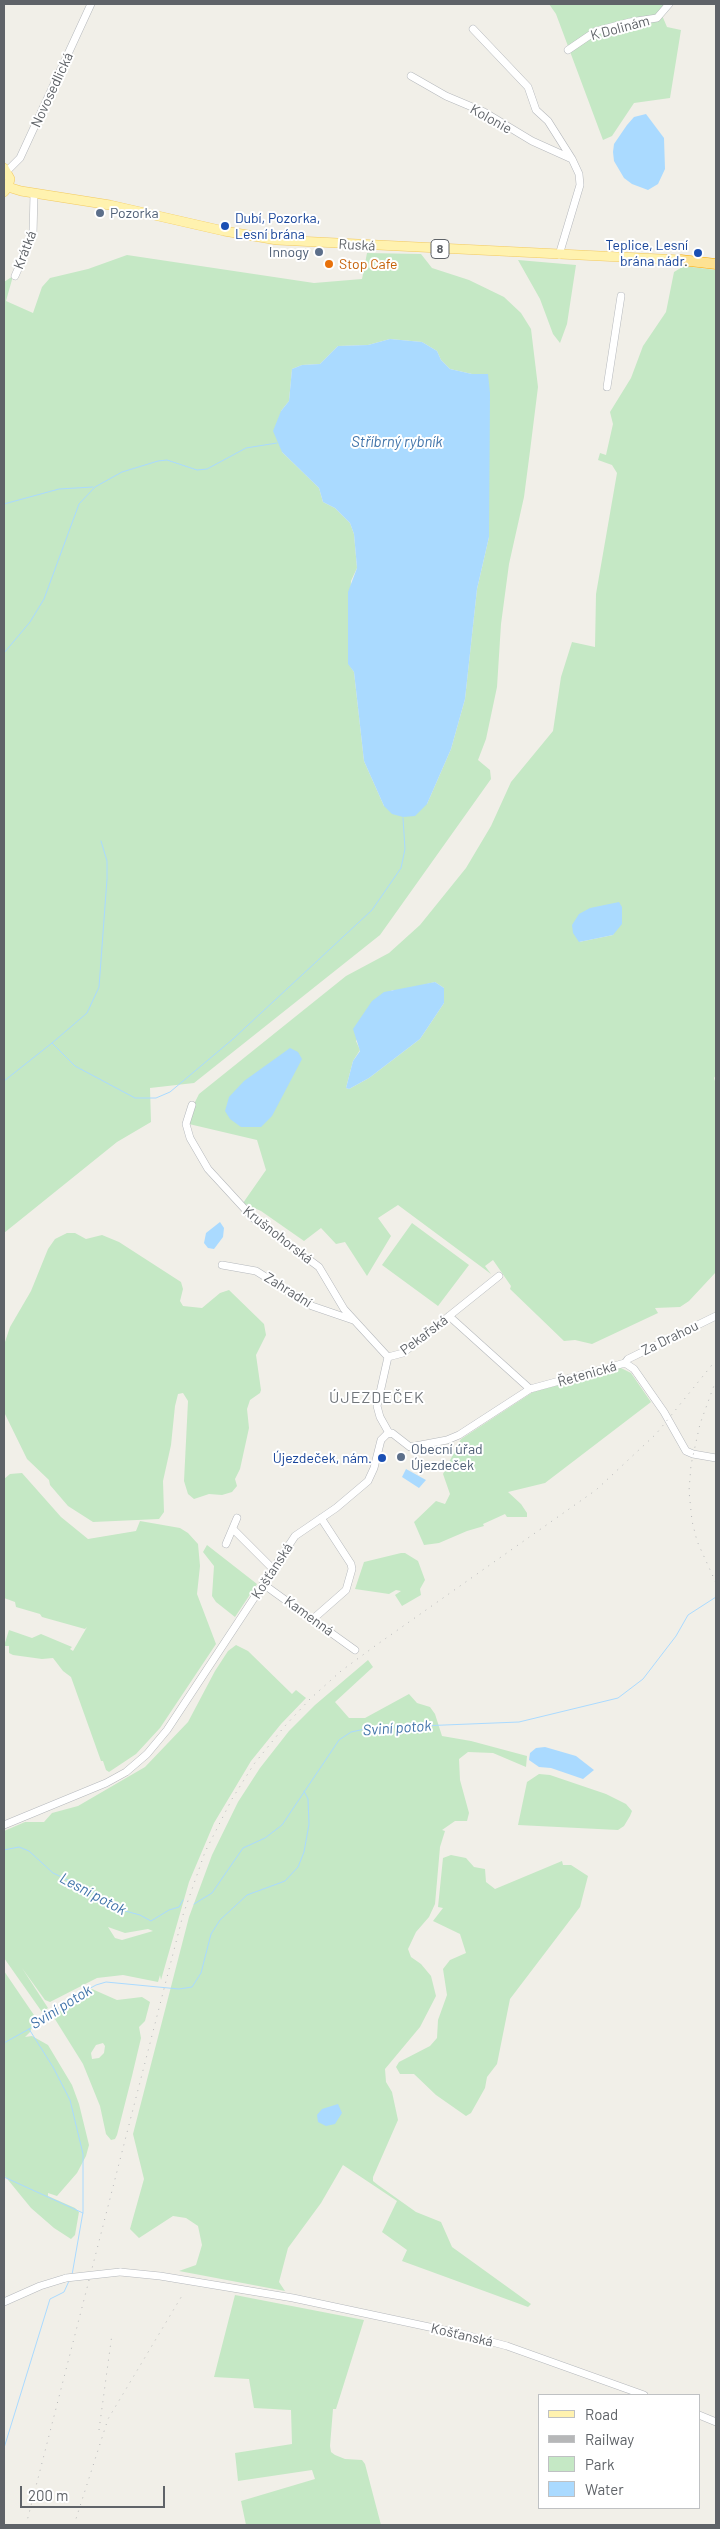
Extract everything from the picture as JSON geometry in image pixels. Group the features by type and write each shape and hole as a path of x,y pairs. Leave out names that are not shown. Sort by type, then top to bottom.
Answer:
{"highway":[{"name":"8","path":"681,260 716,262"}],"main road":[{"name":"8","path":"5,170 10,179 6,190"},
{"name":"Ruská","path":"6,190 110,205 271,240 681,260"}],"street":[{"name":"Novosedlická","path":"5,170 20,158 91,4"},
{"name":"K Dolinám","path":"568,50 596,31 630,22 656,18 669,4"},
{"path":"474,29 528,87 536,110 548,121 572,159 579,174 580,186 559,255"},
{"name":"Kolonie","path":"411,76 446,96 484,112 532,141 572,159"},
{"name":"Krátká","path":"15,276 33,235 34,193"},
{"path":"607,387 621,296"},
{"name":"Krušnohorská","path":"192,1105 186,1124 190,1138 208,1169 253,1218 319,1267 344,1309 388,1357"},
{"name":"Zahradní","path":"222,1265 256,1271 312,1306 354,1320"},
{"name":"Pekařská","path":"389,1433 377,1406 388,1357 402,1352 499,1276"},
{"path":"449,1316 530,1389"},
{"name":"Za Drahou","path":"625,1363 628,1358 716,1316"},
{"name":"Řetenická","path":"389,1433 392,1433 405,1445 412,1447 455,1437 530,1389 625,1363 634,1369 664,1412 688,1452 716,1458"},
{"name":"Košťanská","path":"4,1825 106,1783 141,1760 167,1730 295,1536 365,1484 373,1471 382,1438 389,1433"},
{"path":"226,1544 237,1518"},
{"path":"313,1619 346,1590 352,1569 351,1564 321,1518"},
{"path":"232,1529 273,1569"},
{"name":"Kamenná","path":"263,1584 355,1650"},
{"name":"Košťanská","path":"4,2302 40,2286 66,2278 120,2272 151,2274 274,2295 484,2339 641,2394"},
{"path":"700,2415 716,2422"}],"green space":[{"path":"549,4 666,4 661,13 667,27 681,30 670,98 634,103 612,136 603,140 556,14"},
{"path":"367,253 421,254 432,268 469,280 504,297 521,313 531,329 538,387 524,497 509,564 501,624 497,687 486,739 478,760 490,770 491,779 380,935 194,1083 150,1088 151,1122 117,1142 4,1233 4,282 13,276 6,301 33,313 42,287 50,278 88,269 127,255 314,283 362,279","holes":["390,339 422,342 437,351 441,360 450,369 472,374 488,374 489,537 477,589 465,699 451,749 427,804 384,806 364,761 354,672 348,663 351,581 357,568 354,534 350,523 335,508 323,502 319,488 282,452 281,411 289,401 292,369 302,365 320,364 338,346 368,345"]},
{"path":"518,260 576,265 567,324 560,343 553,334 540,299"},
{"path":"684,266 716,270 716,1075 714,1078 716,1084 716,1272 689,1301 680,1307 655,1308 658,1313 592,1344 575,1340 564,1341 510,1289 511,1286 493,1260 485,1266 491,1274 398,1205 378,1218 391,1236 367,1276 345,1242 336,1244 321,1228 304,1241 261,1211 243,1203 266,1170 257,1140 189,1124 194,1104 199,1094 346,976 389,953 420,925 466,868 491,826 511,782 553,731 561,677 572,642 595,647 596,594 617,473 612,465 598,460 600,453 606,455 613,424 610,412 631,378 643,346 666,312 674,272","holes":["622,907 613,935 579,942","435,982 444,988 444,1003 420,1039 369,1078 349,1089 346,1088 353,1061 360,1050 356,1041 392,990 403,990"]},
{"path":"412,1223 469,1265 438,1306 382,1265"},
{"path":"67,1233 75,1233 86,1239 102,1235 119,1242 181,1282 183,1289 180,1301 183,1306 202,1308 220,1293 229,1290 264,1324 266,1335 256,1355 261,1390 260,1393 250,1400 247,1409 249,1428 240,1469 235,1479 237,1486 232,1492 222,1495 209,1494 194,1499 188,1494 184,1481 188,1401 183,1393 178,1394 175,1406 171,1445 163,1481 164,1512 159,1519 93,1522 68,1506 50,1485 49,1480 27,1459 4,1412 4,1345 10,1327 31,1291 48,1249 55,1239"},
{"path":"621,1368 631,1373 651,1402 545,1483 508,1492 521,1504 527,1513 527,1517 507,1517 505,1514 483,1524 484,1526 439,1543 424,1545 414,1522 436,1501 445,1504 450,1494 443,1474 461,1439 533,1392"},
{"path":"22,1473 61,1517 88,1539 136,1531 140,1521 180,1528 188,1533 198,1544 200,1566 197,1594 216,1644 160,1728 136,1754 109,1772 106,1770 103,1761 101,1761 71,1677 63,1671 53,1658 42,1659 13,1655 9,1653 9,1646 4,1646 9,1630 32,1638 41,1634 72,1647 70,1649 73,1651 87,1627 85,1629 42,1617 40,1614 16,1607 15,1602 4,1598 4,1479 10,1474"},
{"path":"207,1545 257,1584 235,1617 216,1602 212,1596 214,1566 203,1552"},
{"path":"405,1553 418,1561 425,1580 420,1589 421,1595 402,1606 395,1595 401,1591 396,1590 389,1594 355,1589 364,1562"},
{"path":"236,1645 248,1651 292,1694 296,1690 306,1698 281,1724 251,1761 214,1823 189,1882 161,1980 160,1975 158,1982 123,1975 97,1978 50,2002 45,2000 22,1968 48,2008 42,2012 4,1958 4,1831 25,1822 44,1822 52,1813 78,1806 145,1767 188,1722 215,1671 228,1651","holes":["108,1927 125,1933 148,1929 153,1931 122,1940 115,1938"]},
{"path":"368,1660 373,1667 335,1702 349,1718 365,1718 409,1694 417,1703 430,1707 435,1714 442,1736 471,1741 527,1756 526,1767 493,1753 468,1752 459,1759 460,1780 469,1813 467,1821 455,1821 442,1830 445,1831 440,1847 435,1904 429,1917 416,1932 408,1949 411,1957 421,1964 431,1976 436,1996 420,2027 385,2069 386,2082 392,2092 398,2120 373,2177 373,2181 416,2212 441,2222 452,2247 531,2304 528,2307 402,2261 407,2250 382,2232 397,2201 343,2165 321,2203 288,2248 279,2282 285,2291 179,2271 196,2265 202,2245 198,2226 186,2218 173,2216 139,2238 130,2229 144,2179 133,2134 189,1917 212,1855 238,1802 260,1768 289,1731 315,1705"},
{"path":"539,1774 550,1775 606,1794 626,1804 632,1811 630,1816 624,1826 618,1830 518,1825 527,1782"},
{"path":"451,1855 466,1858 474,1867 485,1869 486,1882 495,1889 562,1861 563,1865 571,1865 588,1876 580,1907 510,1999 497,2064 487,2077 485,2088 471,2113 466,2116 436,2095 414,2074 400,2074 396,2067 399,2062 430,2046 437,2038 438,2020 447,1995 443,1969 450,1960 466,1953 460,1934 433,1921 443,1908 438,1907 443,1858"},
{"path":"4,1971 36,2018 30,2032 25,2037 32,2036 48,2045 72,2085 79,2104 89,2145 86,2156 77,2173 57,2196 48,2193 48,2196 75,2208 79,2212 75,2235 71,2239 54,2228 31,2208 4,2175"},
{"path":"92,1989 117,2000 142,1997 150,2002 145,2021 139,2027 141,2038 115,2139 111,2140 106,2134 100,2106 83,2064 53,2016","holes":["103,2043 105,2046 104,2053 99,2058 92,2059 91,2053 96,2045"]},
{"path":"235,2295 364,2320 336,2409 333,2409 330,2446 331,2452 335,2455 345,2459 362,2460 365,2464 381,2525 246,2525 241,2501 315,2479 312,2470 238,2481 235,2453 292,2444 291,2410 254,2408 249,2379 214,2377"}],"water":[{"path":"646,114 664,138 665,169 658,184 648,190 632,184 624,178 614,161 613,152 614,144 627,125 634,117"},
{"name":"Stříbrný rybník","path":"390,339 422,342 437,351 441,360 450,369 472,374 488,374 490,393 489,537 477,589 465,699 451,749 427,804 415,816 403,817 392,814 384,806 364,761 354,672 348,664 348,592 357,568 354,534 350,523 335,508 323,502 319,488 282,452 273,431 281,411 289,401 292,369 302,365 320,364 338,346 368,345"},
{"path":"619,902 622,907 622,924 613,935 579,942 573,933 572,925 579,914 590,908"},
{"path":"435,982 444,988 444,1003 420,1039 369,1078 349,1089 346,1088 353,1061 360,1051 353,1029 372,1001 384,992"},
{"path":"290,1048 298,1052 302,1059 272,1116 261,1127 241,1127 230,1119 225,1111 229,1097 244,1081"},
{"path":"220,1222 224,1228 223,1237 214,1249 208,1248 204,1243 206,1233"},
{"path":"406,1469 426,1480 419,1488 402,1477"},
{"path":"545,1747 576,1756 594,1770 583,1779 551,1768 539,1767 529,1760 530,1753 536,1748"},
{"path":"338,2104 342,2113 335,2124 326,2126 318,2122 317,2115 322,2109"}],"waterway":[{"path":"4,653 30,622 44,599 79,504 95,487 122,472 158,461 167,460 197,470 207,469 246,448 277,443"},
{"path":"4,504 59,489 93,487"},
{"path":"101,841 107,861 107,879 99,987 87,1013 52,1043 75,1066 135,1098 156,1098 170,1092 233,1039 372,910 401,868 405,849 403,818"},
{"path":"4,1081 52,1043"},
{"name":"Sviní potok","path":"194,1904 212,1893 243,1848 265,1838 282,1825 339,1740 351,1732 370,1728 519,1722 618,1698 643,1679 676,1636 688,1615 716,1597"},
{"name":"Sviní potok","path":"4,2043 29,2029 74,1997 96,1985 106,1982 179,1989 192,1987 201,1973 211,1934 220,1920 247,1895 285,1881 298,1867 304,1852 309,1824 308,1799 304,1791"},
{"name":"Lesní potok","path":"4,1850 19,1847 29,1851 53,1873 100,1895 118,1909 140,1915 151,1921 169,1910 179,1907 183,1900"},
{"path":"29,2029 53,2067 70,2100 83,2154 83,2212 72,2275"},
{"path":"4,2177 83,2213"},
{"path":"4,2448 50,2299 64,2292 69,2281"}],"railway":[{"path":"26,2525 183,1915 205,1852 232,1799 254,1764 310,1699 341,1671 375,1646 596,1490 656,1434 716,1360"},
{"path":"716,1380 700,1424 691,1465 689,1491 692,1521 697,1541 716,1583"},
{"path":"74,2525 108,2419 183,2294"},
{"path":"99,2430 112,2334"}],"place":[{"name":"Pozorka","path":"100,213"},
{"name":"Dubí, Pozorka, Lesní brána","path":"225,226"},
{"name":"Innogy","path":"319,252"},
{"name":"Teplice, Lesní brána nádr.","path":"698,253"},
{"name":"Stop Cafe","path":"329,264"},
{"name":"Obecní úřad Újezdeček","path":"401,1457"},
{"name":"Újezdeček, nám.","path":"382,1458"}],"district":[{"name":"ÚJEZDEČEK","path":"377,1398"}]}
